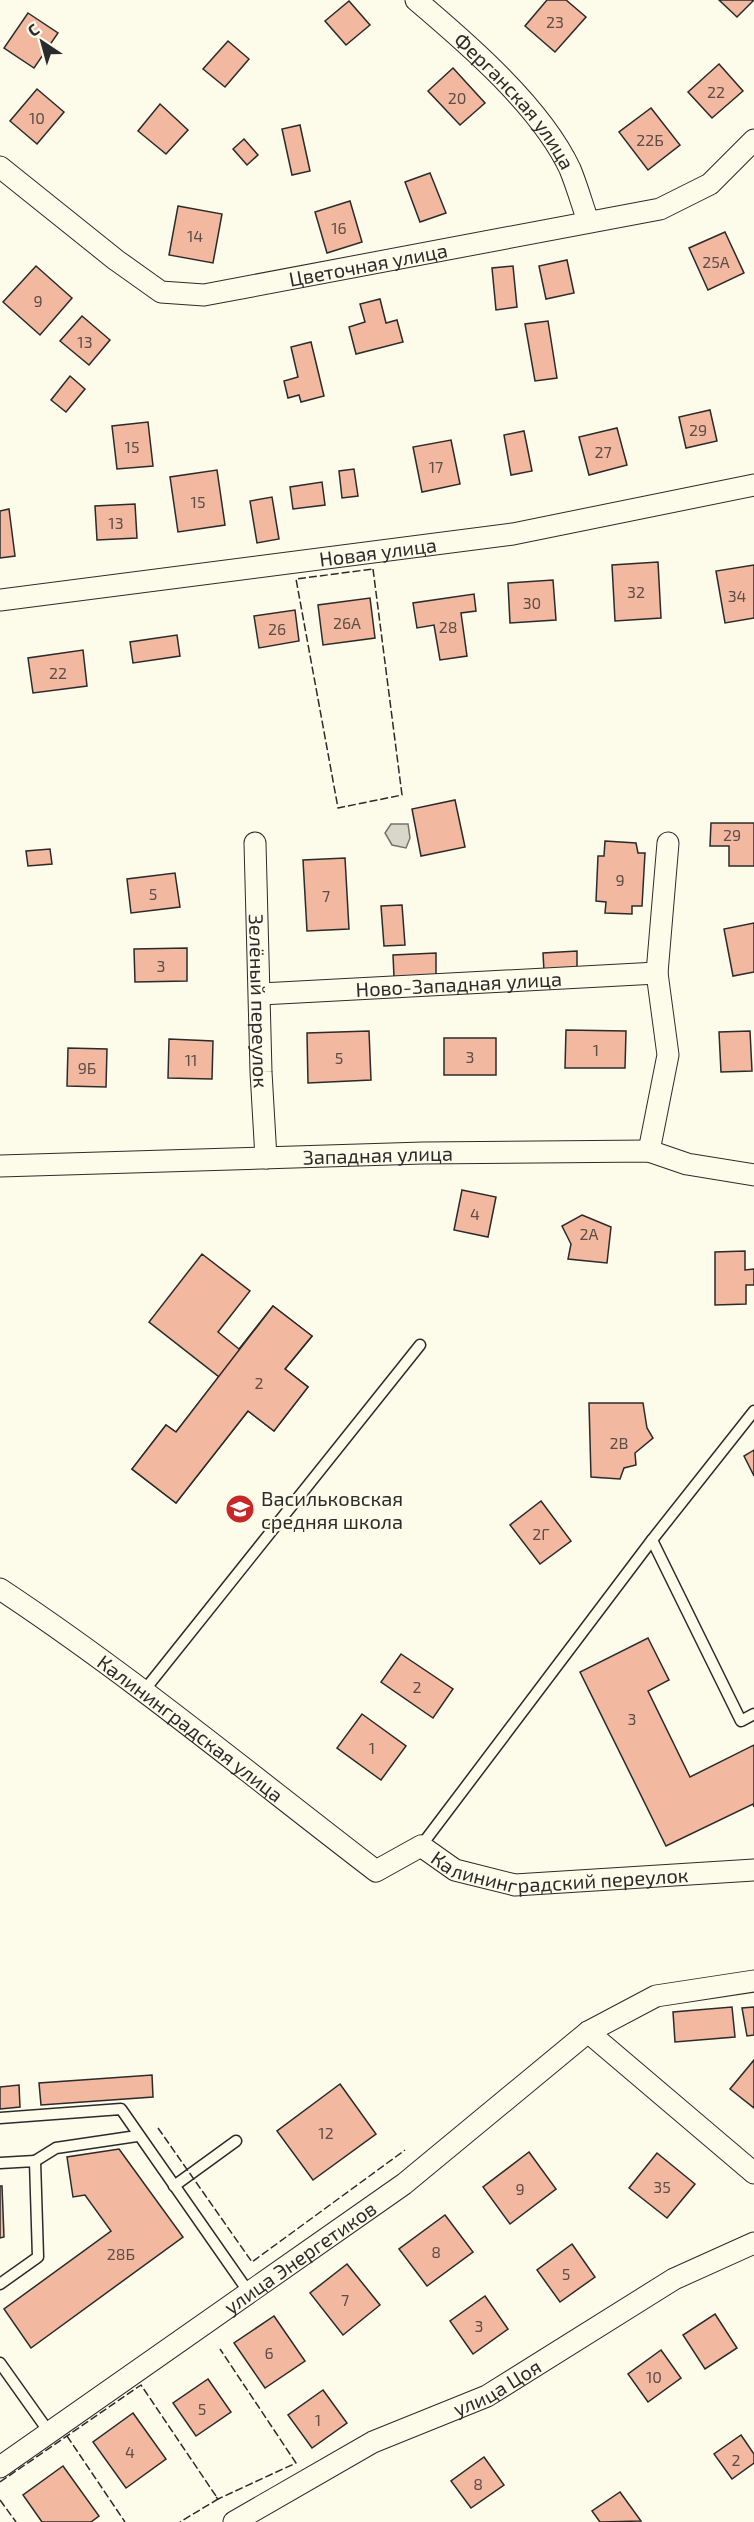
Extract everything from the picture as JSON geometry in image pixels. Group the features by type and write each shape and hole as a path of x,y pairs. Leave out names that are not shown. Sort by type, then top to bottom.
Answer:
{"street":[{"name":"Ферганская улица","path":"416,0 501,78 542,125 569,168 588,221"},
{"name":"Цветочная улица","path":"0,167 161,292 204,295 660,209 710,184 754,140"},
{"name":"Новая улица","path":"0,600 513,534 754,485"},
{"name":"Зелёный переулок","path":"255,843 261,994 261,1072 267,1158"},
{"path":"649,1151 668,1055 657,973 668,843"},
{"name":"Ново-Западная улица","path":"261,994 657,973"},
{"name":"Западная улица","path":"0,1166 267,1158 649,1151 687,1164 754,1175"},
{"name":"Калининградская улица","path":"0,1589 143,1692 376,1871"},
{"name":"Калининградский переулок","path":"376,1871 421,1846 455,1870 515,1885 754,1869"},
{"name":"улица Энергетиков","path":"0,2467 404,2184 588,2032 656,1996 754,1981"},
{"path":"588,2032 754,2173"},
{"name":"улица Цоя","path":"234,2522 373,2442 488,2396 674,2279 754,2243"}],"lane":[{"path":"143,1692 420,1345"},
{"path":"421,1846 652,1540 754,1412"},
{"path":"652,1540 741,1720 754,1714"},
{"path":"0,2118 121,2109 137,2136 250,2294"},
{"path":"0,2163 35,2161 56,2148 137,2136"},
{"path":"174,2186 236,2141"},
{"path":"0,2284 39,2257 35,2161"},
{"path":"0,2363 49,2432"}],"shaded area":[{"path":"391,824 408,824 410,838 406,848 392,845 385,833"}],"building":[{"path":"547,0 566,0 586,17 555,52 525,26"},
{"path":"719,0 754,0 737,17"},
{"path":"349,1 370,25 346,45 325,21"},
{"path":"28,13 58,33 34,68 4,48"},
{"path":"228,41 249,59 225,87 203,69"},
{"path":"719,64 743,91 712,118 688,92"},
{"path":"453,68 485,103 460,125 428,91"},
{"path":"37,89 64,112 37,144 10,121"},
{"path":"160,104 188,130 166,154 138,131"},
{"path":"651,108 680,145 648,170 619,132"},
{"path":"300,125 310,171 292,175 282,129"},
{"path":"244,139 258,155 247,165 233,149"},
{"path":"430,173 446,213 420,222 405,182"},
{"path":"350,201 362,242 327,253 315,212"},
{"path":"178,206 222,214 213,263 169,255"},
{"path":"725,232 744,273 708,290 689,248"},
{"path":"567,260 574,293 546,299 539,266"},
{"path":"36,266 72,298 40,335 3,302"},
{"path":"513,266 517,307 496,310 492,268"},
{"path":"380,299 386,323 397,320 403,342 356,354 349,327 365,322 360,304"},
{"path":"82,316 110,340 89,365 60,341"},
{"path":"548,321 557,378 535,381 525,324"},
{"path":"311,342 324,396 301,402 299,395 288,398 284,381 298,377 291,347"},
{"path":"70,376 85,389 66,412 51,400"},
{"path":"710,410 717,441 686,448 679,417"},
{"path":"148,422 153,466 117,469 112,426"},
{"path":"617,428 627,465 589,475 579,437"},
{"path":"524,431 532,471 511,475 504,435"},
{"path":"451,440 460,484 422,492 413,447"},
{"path":"354,469 358,496 342,498 339,471"},
{"path":"217,470 225,525 178,532 170,477"},
{"path":"322,482 325,505 293,509 290,487"},
{"path":"272,497 279,539 257,543 250,501"},
{"path":"135,504 137,538 97,540 95,506"},
{"path":"9,509 15,556 0,558 0,511"},
{"path":"658,562 661,618 615,621 612,565"},
{"path":"754,565 754,618 725,623 716,571"},
{"path":"553,580 556,620 510,623 508,583"},
{"path":"474,594 476,611 461,613 467,656 440,660 434,625 417,628 413,603"},
{"path":"370,598 375,638 323,645 318,605"},
{"path":"295,610 299,641 259,648 254,616"},
{"path":"177,635 180,656 133,663 130,642"},
{"path":"83,650 87,686 33,693 28,658"},
{"path":"455,800 465,847 421,856 412,809"},
{"path":"711,823 754,823 754,866 729,866 729,846 710,846"},
{"path":"605,841 636,843 638,853 645,853 642,906 632,906 632,914 605,913 606,902 596,901 598,856 604,856"},
{"path":"50,849 52,864 28,866 26,851"},
{"path":"345,858 349,929 307,931 303,860"},
{"path":"175,873 180,907 131,913 127,879"},
{"path":"402,905 405,945 384,946 381,906"},
{"path":"754,923 754,972 733,976 724,929"},
{"path":"187,948 187,981 135,982 134,949"},
{"path":"577,951 577,969 544,971 543,953"},
{"path":"436,953 436,975 394,977 393,955"},
{"path":"566,1030 626,1031 625,1068 565,1068"},
{"path":"369,1031 371,1080 308,1083 307,1033"},
{"path":"750,1031 752,1071 721,1072 719,1032"},
{"path":"444,1038 496,1038 496,1075 444,1075"},
{"path":"169,1039 213,1041 212,1079 168,1078"},
{"path":"68,1048 107,1049 106,1087 67,1086"},
{"path":"462,1190 496,1197 488,1237 454,1230"},
{"path":"582,1215 611,1227 607,1263 568,1259 571,1244 562,1226"},
{"path":"745,1251 745,1270 754,1269 754,1285 746,1285 746,1304 715,1305 715,1252"},
{"path":"202,1254 250,1291 218,1332 239,1349 273,1306 312,1336 285,1369 308,1387 274,1431 248,1411 176,1503 132,1469 166,1425 176,1432 219,1377 149,1322"},
{"path":"273,1306 312,1336 285,1369 308,1387 274,1431 248,1411 176,1503 132,1469 166,1425 176,1432"},
{"path":"589,1403 643,1403 647,1428 653,1438 635,1453 636,1465 624,1468 620,1479 591,1477"},
{"path":"754,1450 754,1476 744,1456"},
{"path":"541,1501 571,1541 540,1564 510,1525"},
{"path":"648,1638 669,1680 648,1691 690,1777 754,1745 754,1807 753,1804 666,1846 580,1672"},
{"path":"401,1654 453,1689 433,1718 381,1682"},
{"path":"362,1714 406,1746 381,1780 337,1748"},
{"path":"732,2007 735,2037 675,2042 673,2012"},
{"path":"754,2007 754,2035 747,2036 742,2008"},
{"path":"754,2060 754,2108 730,2089"},
{"path":"152,2075 153,2097 41,2105 39,2083"},
{"path":"340,2084 376,2134 313,2180 277,2131"},
{"path":"19,2085 20,2107 0,2109 0,2087"},
{"path":"119,2149 183,2237 31,2348 4,2309 111,2231 85,2195 73,2197 67,2157"},
{"path":"529,2152 556,2189 510,2224 483,2187"},
{"path":"657,2153 695,2184 667,2218 629,2188"},
{"path":"0,2186 2,2186 4,2237 0,2238"},
{"path":"445,2215 473,2252 427,2286 399,2249"},
{"path":"572,2244 595,2277 560,2302 537,2270"},
{"path":"347,2264 380,2305 343,2335 310,2293"},
{"path":"485,2296 508,2329 473,2354 450,2321"},
{"path":"715,2314 737,2348 705,2369 683,2335"},
{"path":"274,2316 305,2361 265,2388 234,2343"},
{"path":"661,2350 681,2378 648,2402 628,2374"},
{"path":"208,2379 231,2412 196,2436 173,2403"},
{"path":"323,2390 347,2423 312,2448 288,2415"},
{"path":"133,2413 166,2459 126,2488 93,2442"},
{"path":"741,2435 754,2454 754,2463 732,2479 714,2454"},
{"path":"484,2457 504,2485 471,2508 451,2481"},
{"path":"63,2466 99,2516 91,2522 42,2522 23,2495"},
{"path":"620,2492 641,2521 600,2522 592,2511"}],"fence":[{"path":"373,569 402,795 338,808 296,579 373,569"},
{"path":"158,2128 252,2262 405,2150"},
{"path":"216,2497 218,2499 296,2463 220,2349"},
{"path":"0,2482 141,2385 218,2499 180,2522"},
{"path":"67,2436 125,2522"},
{"path":"0,2500 16,2522"}],"place":[{"name":"Васильковская средняя школа","path":"240,1509"}]}
